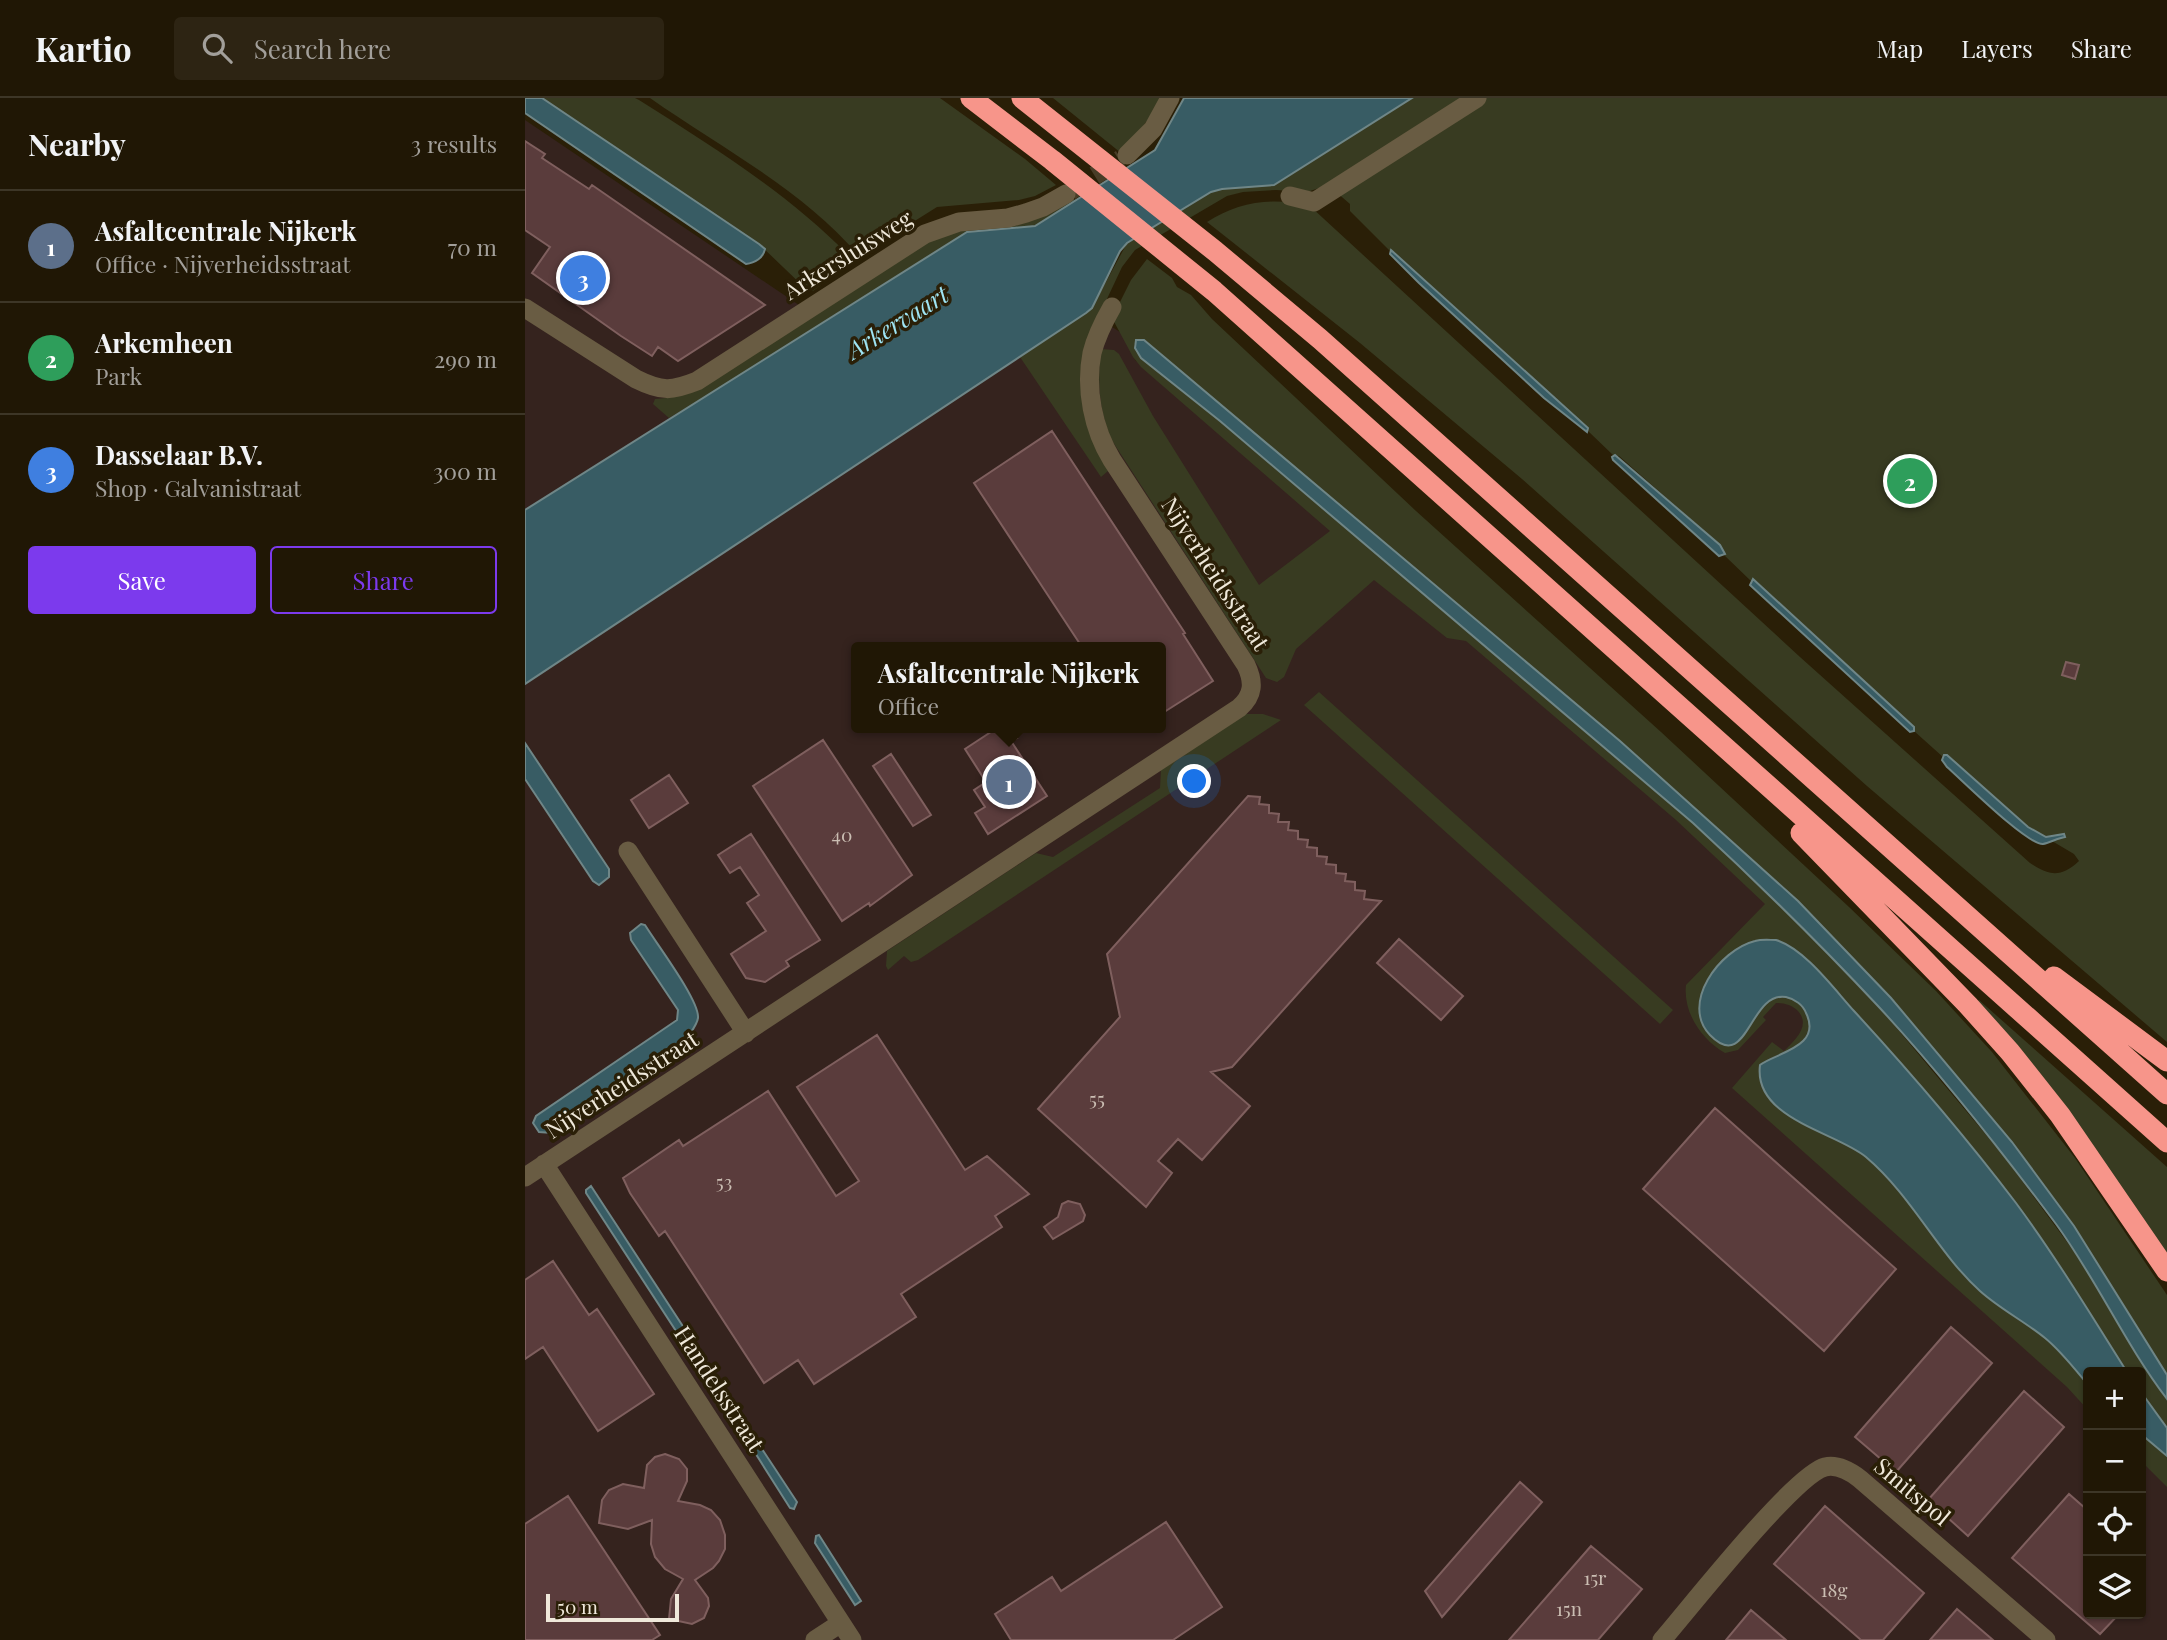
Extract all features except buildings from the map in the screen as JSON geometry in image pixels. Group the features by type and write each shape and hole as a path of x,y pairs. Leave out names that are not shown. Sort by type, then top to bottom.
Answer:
{"highway":[{"path":"971,98 1187,269 2167,1142"},
{"path":"1022,98 1215,251 1320,339 2167,1094"},
{"path":"1687,714 1968,1005 2010,1052 2060,1115 2167,1270"},
{"path":"1941,892 2167,1061"}],"street":[{"path":"1127,155 1153,129 1170,98"},
{"path":"1290,195 1314,202 1476,98"},
{"name":"Arkersluisweg","path":"525,308 636,379 652,387 668,390 697,381 925,234 959,222 1008,218 1026,213 1066,194"},
{"name":"Nijverheidsstraat","path":"525,1177 1239,708 1250,695 1251,679 1246,665 1112,460 1098,432 1091,401 1092,353 1112,307"},
{"path":"628,852 746,1033"},
{"name":"Handelsstraat","path":"544,1164 852,1640"},
{"name":"Smitspol","path":"1662,1640 1785,1499 1815,1472 1834,1467 1860,1479 2046,1640"},
{"path":"815,1640 841,1623"}],"shaded area":[{"name":"Arkervaart","path":"525,120 827,324 525,526"},
{"path":"1094,315 1132,340 1135,360 1714,849 1899,1041 2135,1367 2083,1367 2083,1619 2146,1619 2146,1382 2167,1413 2167,1640 525,1640 525,684 1022,346"}],"green space":[{"path":"542,98 639,100 779,194 854,261 813,291 808,291 759,244"},
{"path":"650,98 940,98 1025,159 1056,185 1035,196 1019,200 937,207 859,256 837,232 787,190"},
{"path":"1053,98 1163,98 1121,153"},
{"path":"1204,98 2167,98 2167,1042 1867,786 1522,479 1360,343 1207,222 1231,210 1257,203 1284,202 1311,207 1800,657 2030,863 2049,873 2061,873 2079,861 2074,854 2028,827 1947,755 1943,757 1914,731 1914,727 1755,580 1751,581 1724,555 1720,545 1619,456 1613,455 1588,428 1390,251 1350,211 1350,204 1328,185 1307,192 1276,190 1227,196 1135,250 1122,267 1106,301 1086,355 1108,471 1101,477 1020,357 1092,308 1127,243 1211,192 1274,185"},
{"path":"1072,198 1075,200 1035,226 852,304 749,371 669,418 653,404 655,399 666,398 945,232"},
{"path":"1147,259 1172,278 1177,287 1191,295 1212,319 1416,511 1661,732 1936,991 1992,1052 2075,1158 2167,1295 2167,1375 2074,1226 2012,1142 1891,998 1798,901 1620,741 1279,455 1134,344 1141,358 1220,421 1693,823 1792,917 1879,1007 2003,1155 2081,1261 2144,1367 2124,1367 2071,1283 1988,1167 1812,966 1786,943 1766,940 1701,996 1699,1016 1740,1041 1768,1000 1784,997 1799,1003 1808,1016 1808,1032 1795,1048 1766,1062 1759,1073 1766,1091 1789,1116 1850,1147 1882,1170 1979,1291 2057,1348 2083,1379 2083,1405 2067,1387 1732,1088 1772,1042 1784,1051 1788,1047 1800,1032 1802,1017 1793,1007 1776,1003 1763,1017 1766,1020 1738,1050 1725,1053 1709,1041 1696,1025 1688,1006 1686,985 1765,904 1676,820 1466,641 1447,638 1374,580 1296,649 1284,677 1277,682 1266,678 1111,439 1100,395 1101,349 1114,350 1119,354 1153,416 1259,585 1330,531 1141,367 1133,357 1112,318 1131,280"},
{"path":"1319,692 1673,1010 1660,1024 1304,705"},
{"path":"1246,714 1263,714 1281,720 918,960 911,962 904,956 888,970 887,951 1036,853 1053,857 1160,788 1161,770"},
{"path":"1979,1000 2167,1167 2167,1260 1975,1003"},
{"path":"2146,1369 2167,1399 2167,1428 2146,1399"},
{"path":"2146,1438 2167,1456 2167,1487 2146,1466"}],"water":[{"path":"525,98 542,98 759,244 765,249 762,255 746,264 525,113"},
{"path":"1184,98 1412,98 1274,185 1211,192 1127,243 1120,251 1092,308 1086,313 525,684 525,510 967,232 1035,226 1155,150"},
{"path":"1391,250 1588,428 1587,432 1544,398 1419,283 1390,254"},
{"path":"1136,340 1144,340 1620,741 1798,901 1891,998 2012,1142 2074,1226 2167,1375 2167,1399 2071,1245 2035,1196 1925,1059 1833,959 1693,823 1220,421 1141,358 1135,348"},
{"path":"1615,455 1720,545 1725,554 1719,556 1613,460"},
{"path":"1753,579 1914,727 1914,731 1910,732 1750,585"},
{"path":"525,743 609,869 609,877 599,885 593,881 525,779"},
{"path":"1944,755 2028,827 2046,837 2064,834 2065,837 2043,844 2023,834 1947,767 1942,760"},
{"path":"641,924 645,925 685,986 697,1010 696,1023 687,1038 555,1124 552,1133 539,1132 533,1123 536,1116 677,1020 678,1010 631,940 630,933"},
{"path":"1758,940 1776,940 1798,952 1917,1081 2016,1203 2124,1367 2083,1367 2083,1379 2051,1343 1980,1291 1965,1276 1897,1189 1866,1157 1799,1122 1769,1099 1761,1083 1760,1065 1803,1041 1810,1025 1803,1007 1786,997 1774,999 1764,1006 1741,1039 1733,1045 1723,1044 1710,1035 1702,1022 1699,1008 1708,980 1729,955 1741,946"},
{"path":"591,1186 745,1421 738,1426 586,1193"},
{"path":"2146,1399 2167,1428 2167,1456 2146,1438"},
{"path":"758,1443 797,1502 794,1509 790,1508 752,1448"},
{"path":"819,1535 861,1601 855,1605 815,1543 816,1536"}],"tunnel":[{"path":"1070,191 1121,159"}],"place":[{"name":"Dasselaar B.V.","path":"583,278"},
{"name":"Arkemheen","path":"1910,481"},
{"name":"Asfaltcentrale Nijkerk","path":"1009,782"}]}
